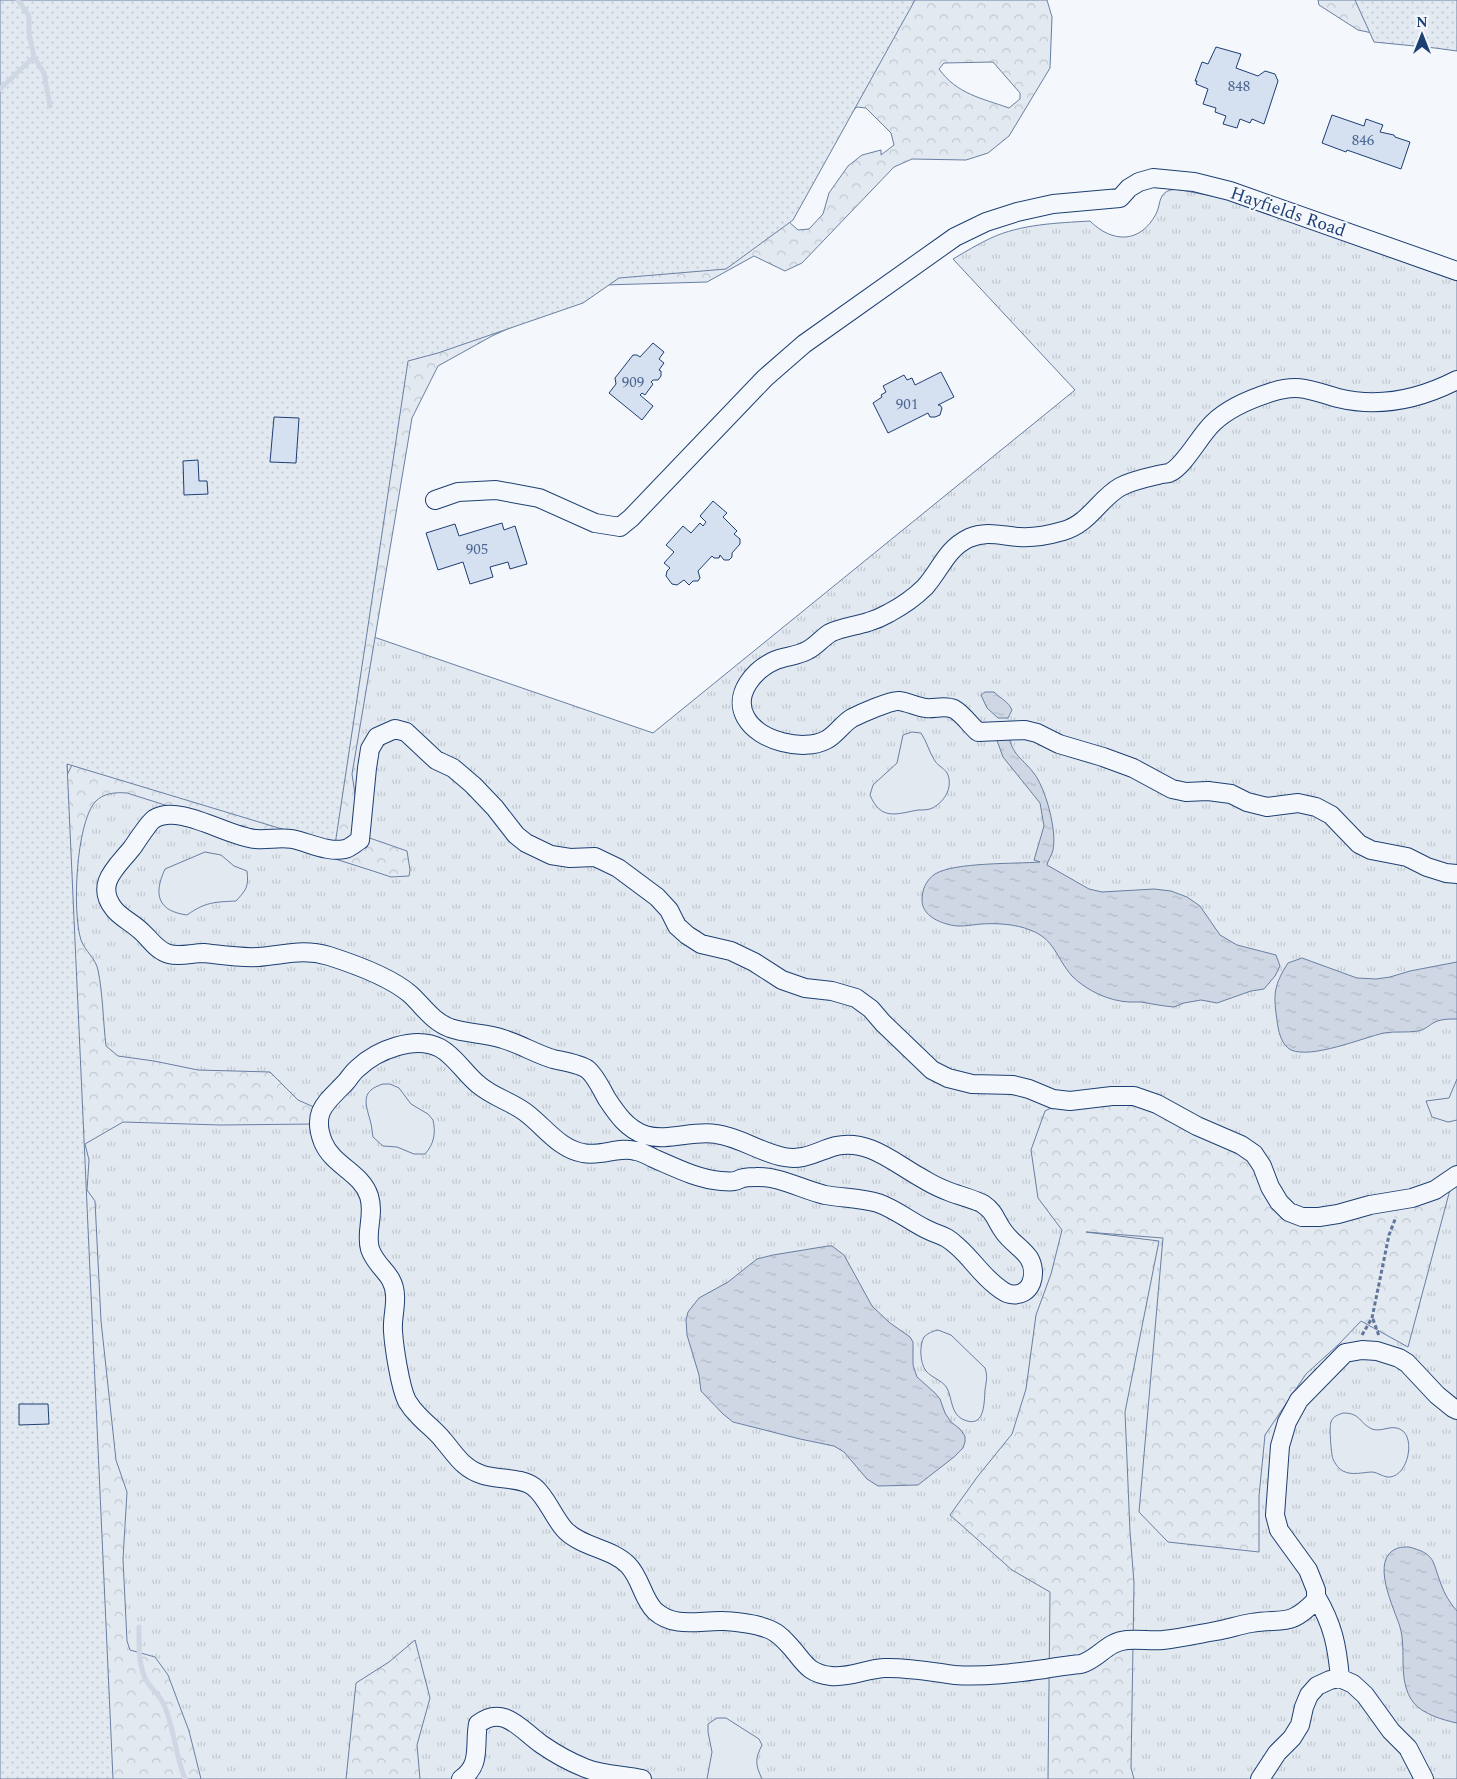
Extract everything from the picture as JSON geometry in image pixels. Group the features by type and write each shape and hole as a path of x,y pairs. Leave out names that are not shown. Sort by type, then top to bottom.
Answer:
{"street":[{"name":"Hayfields Road","path":"435,500 458,492 496,490 539,498 595,523 620,527 632,518 765,378 804,344 955,237 986,222 1017,212 1053,204 1120,198 1134,185 1153,178 1194,182 1230,191 1457,272"},
{"path":"1457,380 1436,391 1412,399 1391,401 1362,402 1337,398 1297,387 1285,388 1232,409 1214,421 1178,466 1169,473 1132,482 1118,488 1091,516 1066,531 1032,537 986,534 972,537 957,545 946,555 926,586 912,600 870,622 830,633 809,650 776,660 761,669 747,683 743,694 742,708 746,719 770,738 783,743 802,744 815,744 828,739 852,718 896,700 925,708 940,707 953,709 978,732 1025,730 1037,733 1060,744 1133,768 1172,789 1186,792 1208,791 1231,794 1247,802 1267,807 1298,803 1316,807 1331,815 1359,844 1371,850 1407,857 1427,867 1446,873 1457,874"},
{"path":"1457,1175 1435,1190 1412,1198 1393,1200 1319,1217 1302,1216 1290,1212 1279,1202 1270,1187 1262,1166 1254,1154 1241,1145 1197,1126 1157,1104 1134,1096 1112,1096 1070,1101 1053,1099 1013,1085 972,1084 948,1078 932,1070 871,1009 856,998 832,991 805,988 782,980 754,962 730,951 701,944 687,935 678,926 669,910 657,897 618,868 595,857 570,858 551,855 526,843 516,835 473,784 454,768 436,760 406,732 401,730 395,729 378,737 370,749 360,840 352,847 343,850 329,849 284,837 252,839 192,819 171,815 157,816 111,872 106,885 106,898 111,907 146,935 158,950 170,955 202,953 216,956 251,957 287,952 315,952 342,960 399,985 428,1014 441,1024 458,1031 500,1038 545,1057 584,1066 594,1076 611,1106 625,1123 641,1133 655,1137 668,1137 689,1133 715,1133 781,1157 798,1159 845,1144 859,1145 875,1151 932,1184 959,1196 978,1200 992,1209 1010,1241 1030,1259 1034,1270 1033,1283 1017,1295 1008,1294 976,1268 960,1248 944,1236 876,1202 821,1194 766,1177 748,1176 726,1182 711,1180 636,1150 623,1148 605,1153 589,1154 575,1151 561,1143 525,1112 489,1094 464,1072 446,1051 431,1044 401,1046 386,1050 362,1062 338,1090 324,1101 320,1115 320,1136 330,1156 359,1180 369,1195 371,1215 367,1240 373,1256 396,1287 392,1323 404,1397 415,1412 443,1440 458,1460 471,1470 489,1477 531,1484 541,1494 551,1513 569,1534 591,1547 611,1553 626,1562 637,1575 652,1607 663,1618 677,1623 725,1621 774,1631 788,1643 803,1663 814,1672 828,1676 843,1676 868,1670 889,1668 984,1676 1050,1668 1092,1660 1113,1642 1122,1640 1158,1641 1214,1632 1250,1623 1277,1622 1296,1618 1316,1600 1316,1590 1308,1570 1279,1530 1275,1515 1280,1446 1287,1422 1299,1400 1345,1353 1362,1350 1377,1351 1399,1358 1407,1363 1436,1395 1457,1410"},
{"path":"1316,1596 1328,1616 1334,1637 1340,1678"},
{"path":"1260,1779 1277,1753 1292,1738 1300,1725 1309,1695 1317,1686 1340,1678 1354,1684 1365,1695 1392,1731 1408,1748 1424,1779"},
{"path":"461,1779 470,1773 474,1764 477,1752 476,1736 478,1724 487,1718 501,1717 516,1724 540,1744 586,1768 642,1779"}],"path":[{"path":"1345,1353 1360,1339 1372,1318 1389,1235 1396,1217 1412,1198"}],"green space":[{"path":"0,0 1047,0 1052,17 1050,68 1009,136 988,153 966,160 912,159 894,167 802,263 785,271 754,256 707,282 604,285 492,336 438,366 412,418 352,774 361,835 407,851 409,876 391,877 127,793 114,793 98,799 89,813 80,848 76,890 78,927 81,940 98,970 106,1046 118,1056 198,1070 270,1072 298,1100 316,1108 315,1124 220,1125 123,1122 85,1144 89,1160 87,1190 95,1201 101,1321 116,1460 127,1492 123,1559 127,1641 130,1650 155,1657 168,1675 189,1731 201,1779 104,1779 61,787 73,763","holes":["993,62 1020,93 1020,99 1009,108 962,90 939,69 944,63","857,107 866,108 891,133 894,145 881,155 881,150 862,155 848,166 829,193 823,214 809,229 798,230 780,214 838,124"]},
{"path":"0,0 915,0 793,220 726,269 619,278 583,303 438,353 408,361 335,845 67,764 113,1779 0,1779"},
{"path":"1318,0 1457,0 1425,44 1358,30 1319,5"},
{"path":"1355,0 1457,0 1457,51 1374,42"},
{"path":"1176,189 1227,199 1457,281 1457,1779 113,1779 67,763 335,845 368,635 653,733 1075,390 953,259 1003,233 1040,225 1090,221 1098,228 1116,236 1134,235 1142,231 1149,224 1157,212 1163,194"},
{"path":"912,732 921,733 935,761 947,773 949,780 948,791 939,804 930,809 890,814 879,809 870,795 873,785 897,763 903,735"},
{"path":"205,852 221,855 234,866 247,871 248,881 244,891 236,901 199,907 187,915 177,913 164,906 159,894 159,887 165,869"},
{"path":"1457,1079 1457,1120 1448,1122 1432,1117 1426,1101 1449,1098"},
{"path":"383,1084 390,1084 399,1088 411,1104 428,1114 433,1120 434,1138 425,1154 414,1154 397,1147 383,1146 373,1137 366,1098 371,1090"},
{"path":"1136,1100 1248,1154 1305,1221 1451,1186 1408,1347 1361,1321 1306,1374 1265,1435 1259,1496 1259,1552 1168,1542 1139,1512 1163,1238 1086,1232 1159,1241 1125,1412 1134,1583 1131,1768 1134,1779 1048,1779 1050,1592 1012,1570 950,1515 1012,1434 1026,1389 1036,1315 1051,1274 1062,1230 1038,1198 1031,1150 1045,1111 1059,1104"},
{"path":"938,1330 951,1335 985,1368 986,1379 982,1414 975,1421 962,1419 958,1416 947,1388 928,1373 922,1364 922,1341 927,1334"},
{"path":"1343,1413 1357,1416 1372,1429 1396,1428 1404,1432 1409,1444 1404,1467 1394,1476 1387,1477 1373,1472 1350,1473 1339,1468 1332,1456 1330,1425 1334,1417"},
{"path":"415,1640 430,1698 417,1745 420,1779 346,1779 356,1683 389,1662"},
{"path":"717,1718 726,1718 759,1739 762,1745 757,1762 762,1779 707,1779 712,1752 708,1724"}],"water":[{"path":"985,692 994,692 1008,704 1012,710 1008,718 998,718 987,708 981,695"},
{"path":"1008,734 1015,752 1038,779 1046,799 1052,821 1054,842 1047,865 1089,889 1102,892 1154,889 1171,891 1187,897 1200,906 1220,935 1237,945 1276,955 1280,966 1275,976 1264,989 1251,991 1217,1003 1201,1000 1174,1007 1114,1000 1091,991 1072,976 1050,944 1038,934 1019,926 1006,924 951,925 930,916 924,909 922,900 927,882 935,874 944,870 970,865 1040,862 1034,860 1044,826 1040,803 1003,757 995,735"},
{"path":"1302,958 1357,978 1376,979 1457,962 1457,1019 1438,1021 1425,1029 1410,1032 1384,1033 1324,1050 1300,1052 1291,1050 1282,1041 1279,1033 1275,996 1277,984 1288,963"},
{"path":"832,1246 844,1255 872,1306 890,1323 910,1337 913,1342 913,1365 917,1377 940,1399 945,1413 951,1422 965,1436 963,1448 918,1485 878,1486 867,1479 844,1452 834,1446 733,1422 701,1391 699,1375 687,1335 686,1320 688,1312 699,1298 728,1282 757,1259"},
{"path":"1409,1547 1424,1552 1432,1560 1444,1592 1457,1611 1457,1723 1439,1718 1422,1710 1413,1702 1405,1684 1402,1636 1389,1597 1384,1573 1385,1562 1389,1554 1398,1548"}],"building":[{"path":"1216,47 1241,54 1236,68 1258,76 1265,71 1275,74 1278,81 1264,124 1252,119 1250,123 1240,119 1237,128 1223,124 1226,116 1215,112 1216,108 1203,104 1208,89 1196,84 1197,81 1195,81 1202,62 1208,64"},
{"path":"1332,115 1364,126 1366,119 1383,125 1380,132 1394,135 1410,142 1401,169 1322,143"},
{"path":"653,343 664,352 659,359 664,363 659,370 661,371 661,376 658,380 651,382 653,384 645,395 642,393 640,395 653,406 642,420 609,393 616,384 615,378 633,355 640,357"},
{"path":"941,372 954,397 938,405 942,408 940,415 930,417 928,413 888,433 873,403 886,392 883,386 904,375 907,380 912,378 915,385"},
{"path":"274,417 299,418 296,463 270,462"},
{"path":"198,460 199,481 207,481 208,494 184,495 183,461"},
{"path":"713,501 727,513 723,517 737,531 734,534 740,539 740,544 729,560 724,560 720,555 719,558 712,556 698,571 700,578 698,581 693,581 689,585 684,580 677,585 672,584 666,576 670,568 664,563 674,552 666,545 683,526 691,533 700,523 703,526 706,522 700,516"},
{"path":"502,523 504,530 515,526 527,564 510,569 508,562 490,567 493,577 470,584 463,562 438,570 426,533 455,524 459,536"},
{"path":"19,1404 48,1404 49,1424 19,1425"}],"waterway":[{"path":"0,89 34,57 29,33 29,16 18,0"},
{"path":"34,57 44,73 50,106"},
{"path":"139,1627 143,1674 162,1701 167,1713 185,1779"}]}
